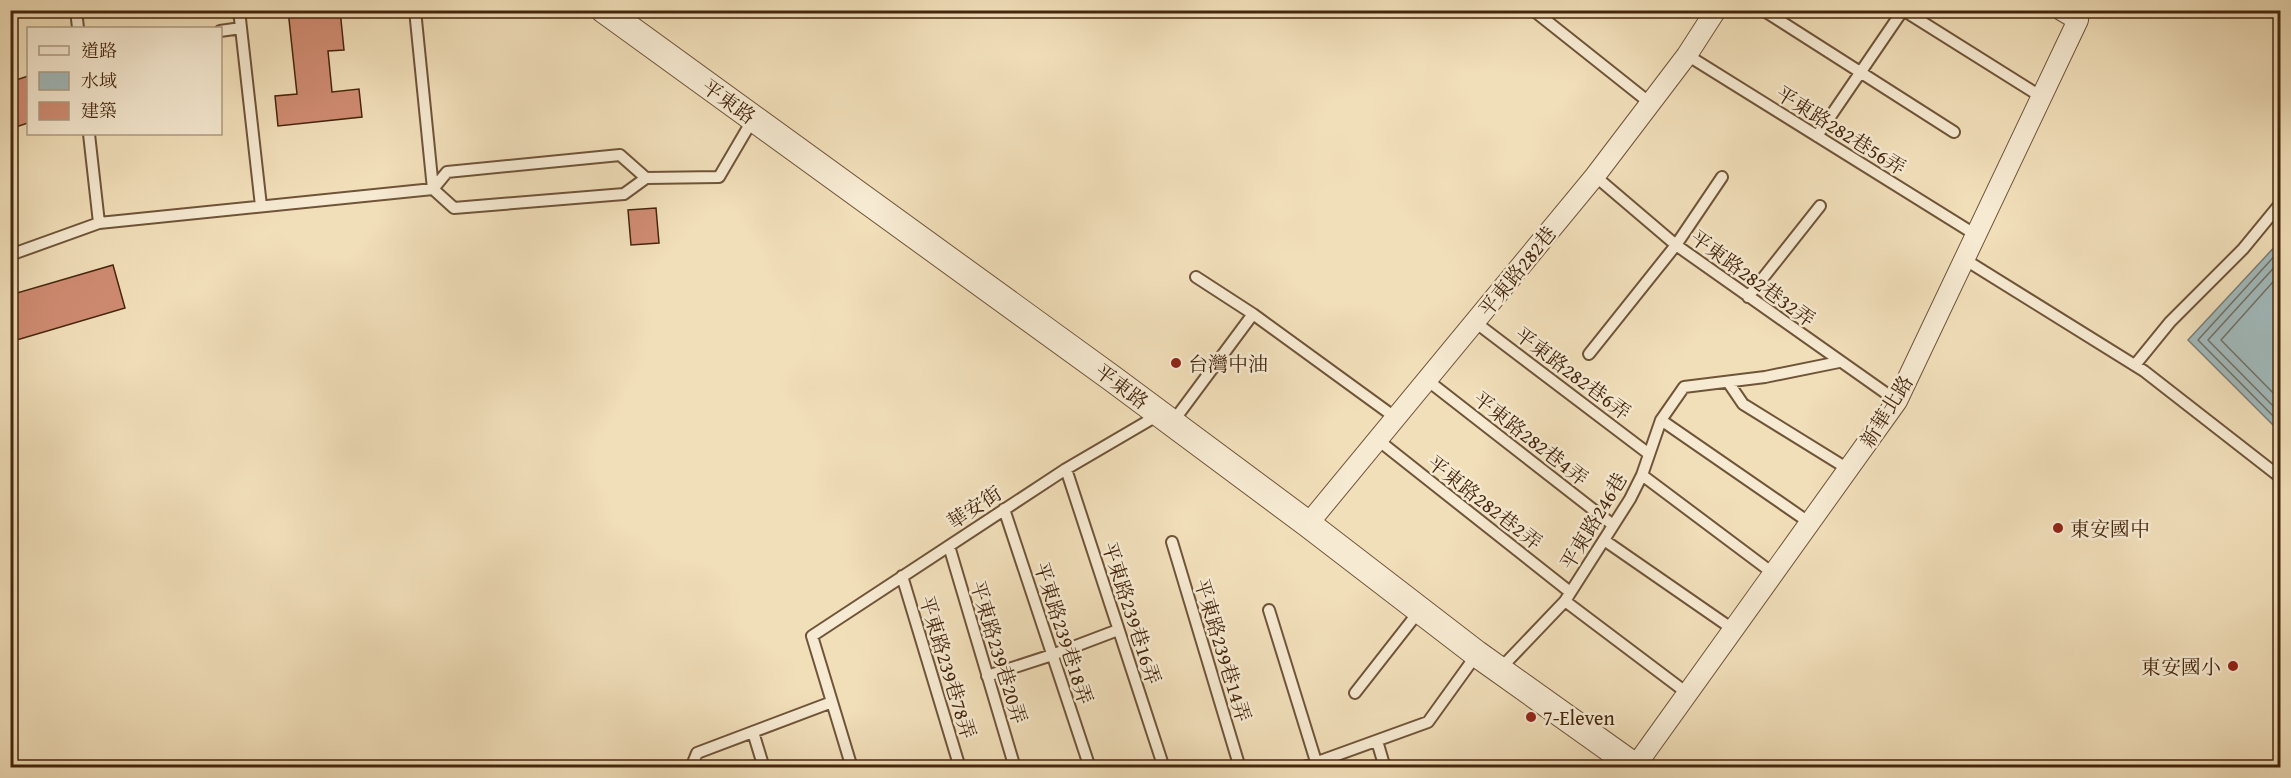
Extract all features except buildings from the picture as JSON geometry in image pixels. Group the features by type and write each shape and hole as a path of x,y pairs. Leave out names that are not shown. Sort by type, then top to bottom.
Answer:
{"street":[{"name":"平東路","path":"604,10 1166,418 1477,654 1635,767"},
{"name":"平東路282巷","path":"1308,524 1595,176 1687,55 1716,10"},
{"name":"新華北路","path":"1635,767 1897,400 2078,20 2061,10"}],"lane":[{"path":"76,10 78,27"},
{"path":"239,10 261,206"},
{"path":"415,10 433,189 454,208 624,194 646,178 719,177 753,119"},
{"path":"1533,10 1650,103"},
{"path":"1763,10 1954,132"},
{"path":"1816,136 1903,10 2040,96"},
{"path":"222,31 241,28"},
{"name":"平東路282巷56弄","path":"1687,55 1976,235"},
{"path":"89,135 99,223"},
{"path":"10,255 99,223 433,189 447,172 620,155 646,178"},
{"name":"平東路282巷32弄","path":"1595,176 1676,245 1839,362 1897,400"},
{"path":"1589,354 1676,245 1722,177"},
{"path":"2135,365 2170,322 2243,249 2280,204"},
{"path":"1748,297 1820,206"},
{"path":"1964,259 2135,365 2280,477"},
{"path":"1196,277 1253,314 1396,418"},
{"path":"1166,418 1253,314"},
{"name":"平東路282巷6弄","path":"1475,322 1649,454"},
{"name":"平東路246巷","path":"1500,669 1568,597 1642,475 1660,420 1684,387 1839,362"},
{"name":"平東路282巷4弄","path":"1427,380 1613,525"},
{"path":"1728,381 1743,404 1848,469"},
{"name":"華安街","path":"832,702 812,636 1066,469 1166,418"},
{"path":"1660,420 1810,523"},
{"name":"平東路282巷2弄","path":"1378,440 1687,693"},
{"name":"平東路239巷16弄","path":"1066,469 1164,768"},
{"path":"1642,475 1774,574"},
{"name":"平東路239巷18弄","path":"1004,510 1090,768"},
{"path":"1604,540 1734,630"},
{"name":"平東路239巷14弄","path":"1172,542 1240,768"},
{"name":"平東路239巷20弄","path":"949,546 1015,768"},
{"name":"平東路239巷78弄","path":"902,576 960,768"},
{"path":"1269,610 1318,765"},
{"path":"1355,693 1420,610"},
{"path":"987,676 1118,630"},
{"path":"1301,768 1318,765 1428,722 1477,654"},
{"path":"690,768 697,753 832,702 852,768"},
{"path":"753,732 764,768"},
{"path":"1377,741 1385,768"}],"water":[{"path":"2280,241 2280,432 2188,340"}],"place":[{"name":"台灣中油","path":"1176,363"},
{"name":"東安國中","path":"2058,528"},
{"name":"東安國小","path":"2233,666"},
{"name":"7-Eleven","path":"1531,717"}]}
